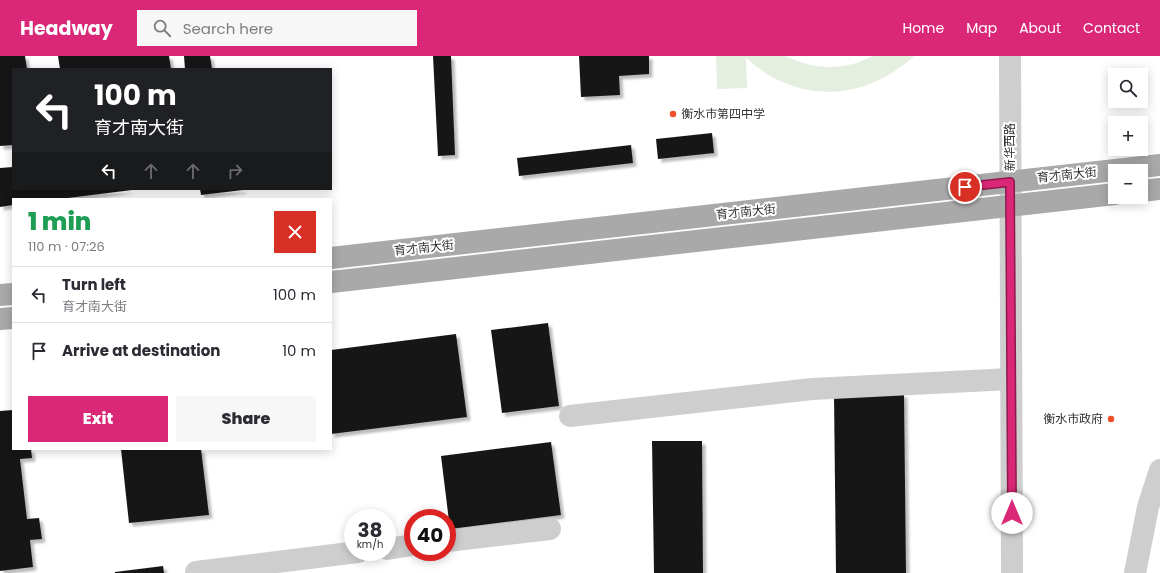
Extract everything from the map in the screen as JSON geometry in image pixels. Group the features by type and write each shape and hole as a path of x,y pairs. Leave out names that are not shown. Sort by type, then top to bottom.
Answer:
{"main road":[{"name":"育才南大街","path":"332,258 1160,165"},
{"path":"1148,191 1160,189"},
{"name":"育才南大街","path":"332,282 1108,195"},
{"path":"0,295 12,294"},
{"path":"0,320 12,318"}],"street":[{"name":"新华西路","path":"1010,56 1012,573"},
{"path":"570,416 812,389 1011,379"},
{"path":"1135,573 1148,507 1160,470"},
{"path":"456,540 550,529"},
{"path":"196,573 344,554"}],"green space":[{"path":"716,56 785,56 814,66 829,67 857,63 873,56 914,56 883,78 848,90 830,92 812,91 776,79 768,75 746,58 747,88 717,89"}],"building":[{"path":"0,56 25,56 27,68 12,68 12,145 0,146"},
{"path":"58,56 169,56 171,68 60,68"},
{"path":"184,56 210,56 212,68 185,68"},
{"path":"433,56 451,56 455,155 438,156"},
{"path":"579,56 649,56 649,74 619,76 620,95 581,97"},
{"path":"712,133 714,153 658,159 656,139"},
{"path":"631,145 633,163 519,176 517,158"},
{"path":"12,167 12,190 132,190 68,198 12,198 12,205 0,207 0,168"},
{"path":"200,190 243,190 201,195"},
{"path":"548,323 559,406 502,413 491,330"},
{"path":"456,334 467,417 332,434 332,350"},
{"path":"904,394 906,573 836,573 834,395"},
{"path":"12,410 12,450 31,450 32,458 20,459 27,519 39,518 42,539 30,540 33,567 0,571 0,411"},
{"path":"652,441 702,441 703,573 654,573"},
{"path":"551,442 561,515 456,528 456,509 448,509 441,456"},
{"path":"121,450 201,450 209,515 129,523"},
{"path":"163,566 164,573 115,573 115,572"}],"place":[{"name":"衡水市第四中学","path":"673,114"},
{"name":"衡水市政府","path":"1111,419"}],"route":[{"path":"965,187 1010,182 1012,513"}]}
